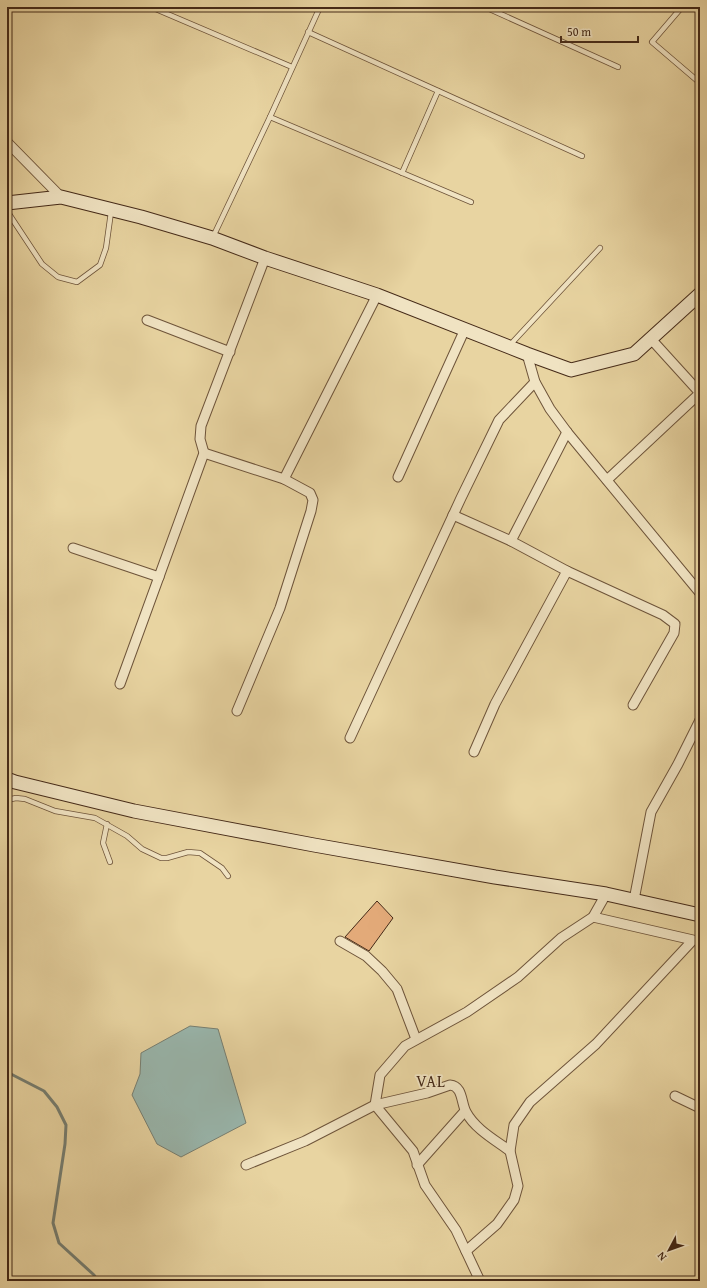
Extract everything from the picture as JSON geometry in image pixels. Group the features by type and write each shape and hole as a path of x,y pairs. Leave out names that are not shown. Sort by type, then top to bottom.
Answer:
{"main road":[{"path":"7,203 61,197 212,238 265,258 377,295 571,370 634,354 700,294"},
{"path":"7,779 134,811 487,875 606,894 700,915"}],"street":[{"path":"7,142 61,197"},
{"path":"120,684 204,453 200,439 201,426 265,258"},
{"path":"284,479 377,295"},
{"path":"147,320 230,352"},
{"path":"398,477 465,329"},
{"path":"607,480 700,393 651,339"},
{"path":"527,354 535,382 550,409 566,432 700,593"},
{"path":"350,738 453,515 499,420 535,382"},
{"path":"511,541 566,432"},
{"path":"204,453 284,479 310,493 313,500 280,608 237,711"},
{"path":"453,515 511,541 568,571 662,615 675,624 674,633 633,705"},
{"path":"73,548 159,578"},
{"path":"474,752 495,704 568,571"},
{"path":"634,900 651,812 678,764 700,720"},
{"path":"480,1281 456,1230 425,1185 412,1151 375,1105 380,1074 405,1046 467,1012 518,977 561,938 593,917 606,894"},
{"path":"593,917 697,941"},
{"path":"340,941 366,956 382,971 397,989 416,1039"},
{"path":"466,1251 497,1224 514,1200 518,1186 510,1151 514,1125 530,1102 596,1044 697,941"},
{"path":"246,1165 305,1141 375,1105 450,1085 453,1085 458,1089 465,1111 472,1122 487,1135 510,1151"},
{"path":"675,1096 700,1108"},
{"path":"417,1165 465,1111"}],"lane":[{"path":"151,7 292,68"},
{"path":"212,238 270,117 320,7"},
{"path":"485,7 618,67"},
{"path":"682,7 652,42 700,83"},
{"path":"308,32 582,156"},
{"path":"402,173 438,91"},
{"path":"270,117 471,202"},
{"path":"7,211 42,264 58,276 77,282 100,265 106,248 111,210"},
{"path":"508,346 600,248"},
{"path":"7,800 16,798 25,799 55,811 95,818 128,836 142,849 161,858 167,858 188,852 200,853 222,868 228,876"},
{"path":"107,824 103,843 110,862"}],"water":[{"path":"190,1026 218,1029 246,1123 181,1157 157,1144 132,1095 140,1074 141,1053"}],"building":[{"path":"377,901 393,918 369,951 345,937"}],"waterway":[{"path":"7,1072 44,1091 57,1107 66,1125 65,1144 53,1223 59,1243 94,1275 98,1281"}],"district":[{"name":"VAL","path":"431,1081"}]}
